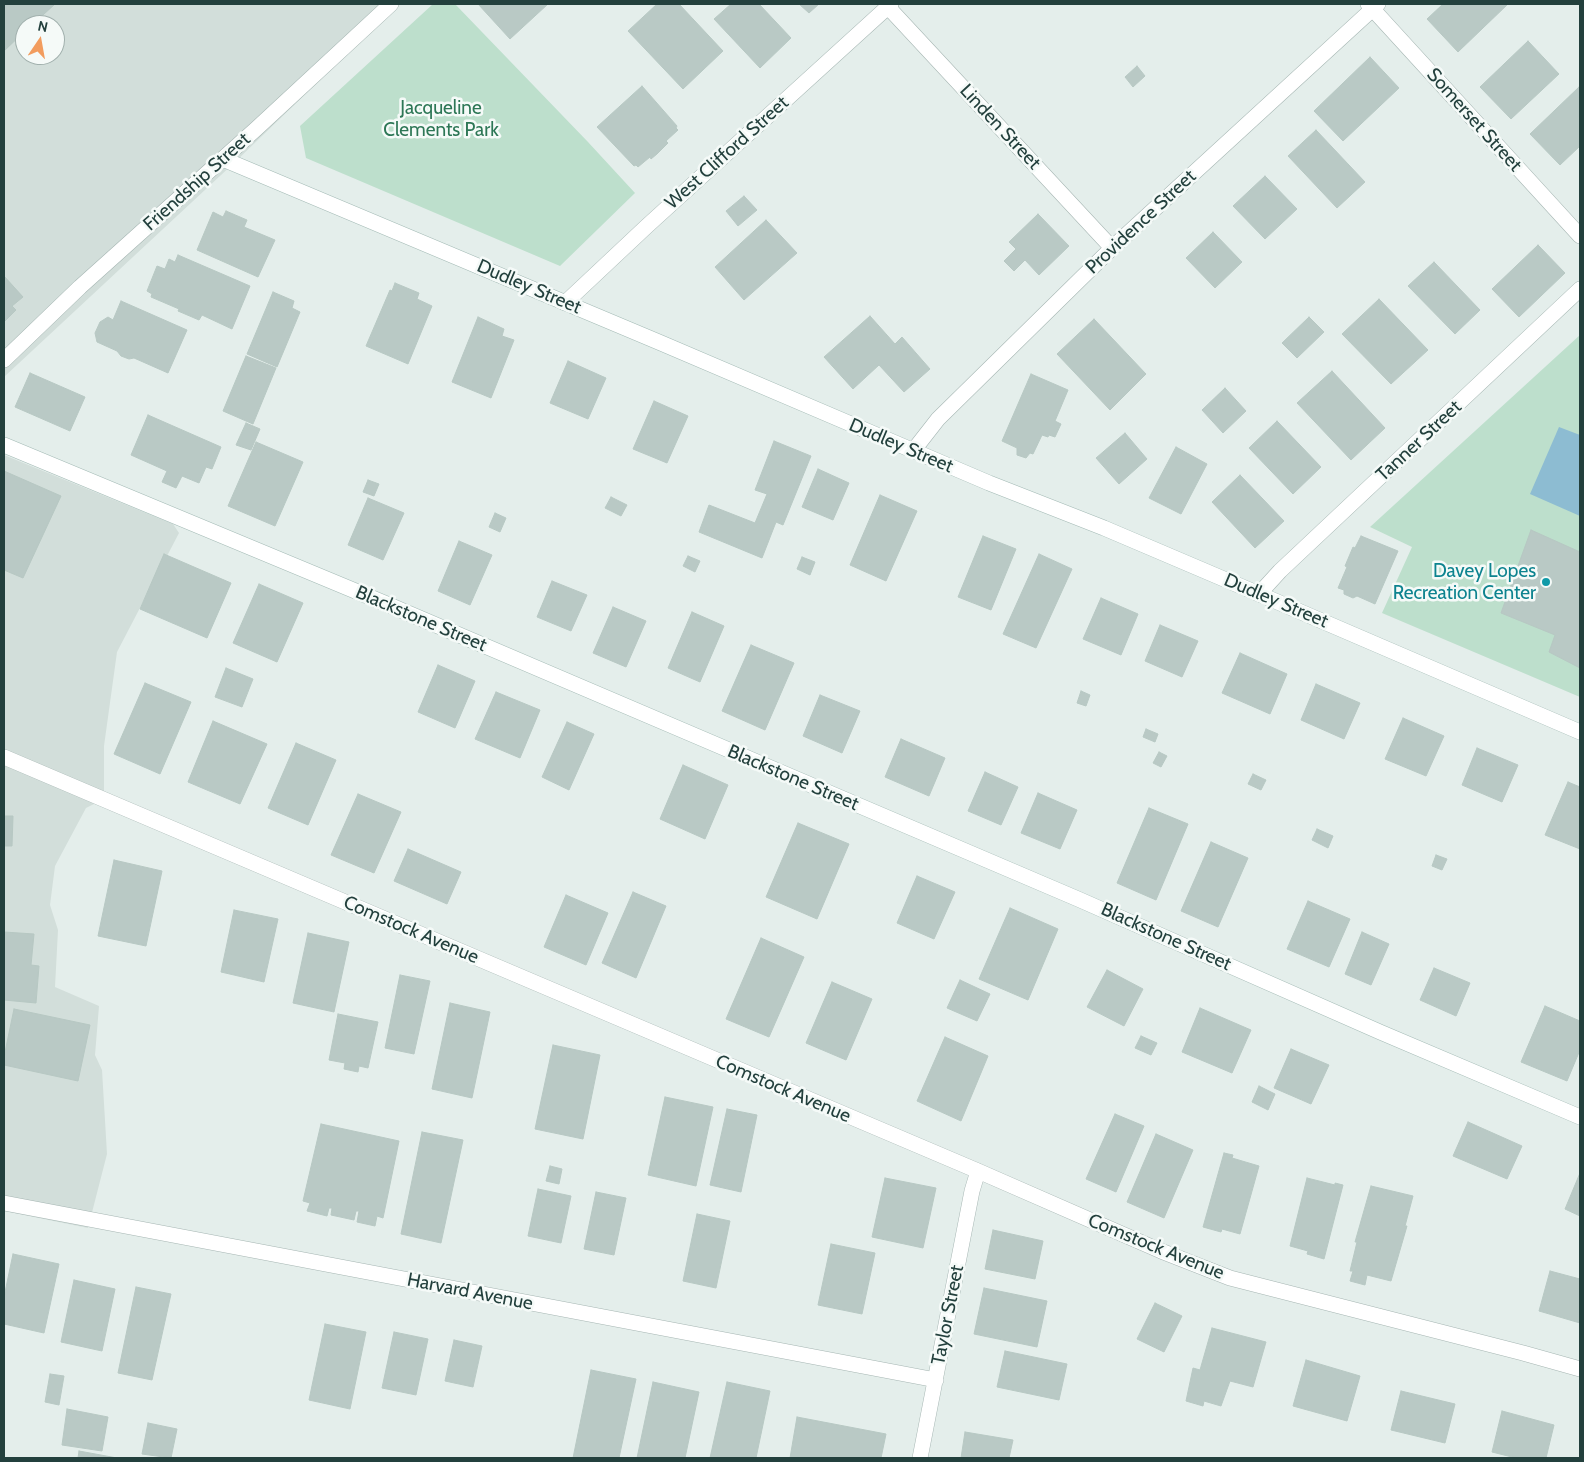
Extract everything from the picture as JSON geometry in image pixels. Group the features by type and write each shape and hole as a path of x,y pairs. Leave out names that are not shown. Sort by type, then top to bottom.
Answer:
{"street":[{"name":"Friendship Street","path":"4,360 80,287 223,159 391,4"},
{"name":"Linden Street","path":"889,5 1112,248"},
{"name":"West Clifford Street","path":"565,303 646,226 889,5"},
{"name":"Providence Street","path":"913,451 938,419 1112,248 1373,5"},
{"name":"Somerset Street","path":"1373,5 1580,236"},
{"name":"Dudley Street","path":"223,159 989,484 1104,528 1580,732"},
{"name":"Tanner Street","path":"1259,594 1280,571 1580,289"},
{"name":"Blackstone Street","path":"4,445 389,605 1078,898 1380,1032 1580,1117"},
{"name":"Comstock Avenue","path":"4,757 978,1171 1161,1252 1230,1278 1580,1369"},
{"name":"Taylor Street","path":"920,1458 972,1191 978,1171"},
{"name":"Harvard Avenue","path":"4,1203 936,1380"}],"shaded area":[{"path":"4,4 399,4 235,162 4,377"},
{"path":"4,455 173,524 179,533 117,652 104,746 104,799 86,808 55,866 50,905 58,930 55,987 99,1006 95,1055 102,1070 107,1154 88,1228 4,1211"}],"green space":[{"name":"Jacqueline Clements Park","path":"433,4 455,4 635,193 560,266 306,158 300,126"},
{"path":"1580,335 1580,697 1382,613 1412,547 1370,527"}],"water":[{"path":"1559,427 1580,435 1580,516 1530,494"}],"building":[{"path":"4,4 55,4 43,15 15,15 15,41 4,51"},
{"path":"478,4 548,4 510,39"},
{"path":"657,4 679,4 723,51 683,89 628,31"},
{"path":"731,4 759,4 791,38 760,68 714,19"},
{"path":"799,4 819,4 809,13"},
{"path":"1443,4 1508,4 1458,52 1427,19"},
{"path":"1528,41 1559,74 1511,119 1480,87"},
{"path":"1370,57 1399,88 1343,141 1314,111"},
{"path":"1137,66 1145,76 1133,87 1125,77"},
{"path":"642,86 677,126 678,130 666,141 668,143 657,154 638,167 634,166 597,127"},
{"path":"1579,87 1580,146 1560,165 1530,134"},
{"path":"1316,130 1365,182 1337,208 1288,156"},
{"path":"1265,176 1297,209 1265,239 1233,206"},
{"path":"744,196 757,210 738,226 726,211"},
{"path":"226,211 247,220 244,227 275,240 258,277 197,250 213,212 223,217"},
{"path":"1038,214 1069,246 1039,275 1025,260 1014,271 1004,261 1016,249 1009,242"},
{"path":"766,220 797,253 744,300 715,267"},
{"path":"1213,232 1242,262 1215,288 1186,258"},
{"path":"1538,245 1565,273 1519,317 1492,289"},
{"path":"178,255 250,286 232,329 202,315 199,320 151,297 152,294 147,291 157,266 165,269 169,259 175,262"},
{"path":"1434,262 1480,310 1455,334 1408,286"},
{"path":"4,276 23,297 12,306 16,310 4,322"},
{"path":"395,283 419,293 417,299 432,306 408,364 366,346 390,290 392,291"},
{"path":"273,292 294,301 292,308 300,312 277,367 247,354"},
{"path":"1379,299 1428,350 1391,384 1342,334"},
{"path":"121,301 187,330 168,373 134,358 129,359 121,356 117,351 97,342 95,333 100,322 108,317 113,320"},
{"path":"870,316 895,344 902,337 930,369 904,392 879,365 853,389 824,357"},
{"path":"478,317 504,329 502,336 514,340 491,398 452,382"},
{"path":"1309,317 1324,332 1297,358 1282,343"},
{"path":"1094,319 1146,374 1110,410 1057,354"},
{"path":"246,356 276,368 253,424 223,411"},
{"path":"568,361 606,378 588,419 550,403"},
{"path":"1332,371 1385,428 1351,460 1297,403"},
{"path":"30,373 85,397 70,431 15,407"},
{"path":"1031,374 1068,390 1055,421 1061,424 1055,437 1042,435 1033,454 1030,453 1026,458 1017,455 1017,448 1002,441"},
{"path":"1225,388 1246,411 1223,433 1202,410"},
{"path":"654,401 688,416 667,463 633,449"},
{"path":"148,415 221,447 212,469 206,467 199,483 182,476 176,488 162,482 167,471 131,455"},
{"path":"1277,421 1321,467 1293,494 1249,448"},
{"path":"246,423 260,429 251,450 236,445"},
{"path":"1125,433 1147,459 1119,484 1096,458"},
{"path":"774,441 811,456 783,525 776,522 762,558 699,532 709,505 755,523 767,494 755,490"},
{"path":"256,442 303,462 275,526 228,506"},
{"path":"1176,447 1207,464 1181,514 1149,498"},
{"path":"818,469 849,483 833,520 802,507"},
{"path":"4,471 61,496 23,578 4,570"},
{"path":"1240,475 1284,521 1255,548 1212,502"},
{"path":"368,480 379,484 374,496 363,492"},
{"path":"880,495 917,511 886,581 850,565"},
{"path":"611,497 627,505 621,516 605,508"},
{"path":"368,498 404,513 383,560 348,545"},
{"path":"495,513 506,518 500,532 489,527"},
{"name":"Davey Lopes Recreation Center","path":"1531,530 1580,552 1580,668 1549,652 1555,635 1501,613"},
{"path":"983,536 1016,549 991,610 958,597"},
{"path":"1361,536 1398,551 1375,604 1357,596 1353,598 1344,594 1344,590 1338,588 1353,547 1355,548"},
{"path":"459,541 492,555 470,605 438,591"},
{"path":"164,554 231,583 207,638 140,609"},
{"path":"1039,554 1072,569 1036,648 1003,634"},
{"path":"688,556 700,561 695,572 683,566"},
{"path":"802,557 815,562 810,575 797,569"},
{"path":"552,581 587,595 571,631 537,617"},
{"path":"259,584 303,603 277,662 233,643"},
{"path":"1101,598 1138,614 1121,655 1083,639"},
{"path":"613,607 646,621 626,667 593,653"},
{"path":"692,612 724,626 700,682 668,668"},
{"path":"1160,625 1198,641 1182,677 1145,661"},
{"path":"751,645 794,663 765,730 722,711"},
{"path":"1240,653 1287,674 1270,714 1222,693"},
{"path":"438,665 475,681 455,728 418,712"},
{"path":"226,668 253,679 242,707 215,697"},
{"path":"145,683 191,702 160,774 114,754"},
{"path":"1316,684 1360,703 1344,739 1301,720"},
{"path":"1081,691 1090,695 1086,706 1077,703"},
{"path":"496,692 540,710 520,758 475,739"},
{"path":"820,695 860,711 842,753 803,736"},
{"path":"1403,718 1444,736 1426,776 1385,759"},
{"path":"213,721 267,744 240,804 188,782"},
{"path":"567,722 594,734 569,790 542,777"},
{"path":"1146,729 1158,734 1155,742 1143,737"},
{"path":"901,739 945,758 929,796 885,777"},
{"path":"296,743 336,760 308,825 268,808"},
{"path":"1477,748 1518,765 1502,802 1462,785"},
{"path":"1159,752 1167,756 1161,767 1153,763"},
{"path":"683,765 728,785 705,839 660,819"},
{"path":"985,772 1018,787 1001,825 968,811"},
{"path":"1253,774 1266,780 1261,790 1248,784"},
{"path":"1568,782 1580,787 1580,849 1545,835"},
{"path":"1038,793 1077,810 1060,849 1021,833"},
{"path":"358,794 401,812 374,873 331,855"},
{"path":"1149,808 1188,824 1156,900 1117,883"},
{"path":"4,816 13,816 12,846 4,846"},
{"path":"798,823 849,844 817,919 766,897"},
{"path":"1317,829 1333,836 1328,848 1312,840"},
{"path":"1211,842 1248,858 1218,927 1181,911"},
{"path":"408,849 461,872 447,904 394,881"},
{"path":"1436,855 1447,859 1442,870 1432,866"},
{"path":"114,860 162,871 146,946 98,936"},
{"path":"917,876 955,892 934,939 897,923"},
{"path":"633,892 666,906 636,978 602,963"},
{"path":"566,895 608,913 586,965 544,947"},
{"path":"1308,901 1350,919 1329,967 1287,949"},
{"path":"1010,908 1058,929 1028,1000 979,979"},
{"path":"234,910 278,919 264,982 221,972"},
{"path":"4,932 34,934 31,965 39,966 36,1003 4,1000"},
{"path":"1362,932 1389,944 1371,985 1345,974"},
{"path":"308,933 349,942 334,1012 293,1003"},
{"path":"761,938 804,957 769,1037 726,1019"},
{"path":"1434,968 1470,983 1456,1016 1420,1000"},
{"path":"1107,970 1143,989 1124,1026 1087,1007"},
{"path":"400,975 430,981 414,1054 385,1048"},
{"path":"960,980 990,994 977,1021 947,1008"},
{"path":"832,982 872,999 846,1060 806,1043"},
{"path":"450,1003 490,1012 472,1098 432,1089"},
{"path":"1545,1006 1580,1021 1580,1050 1567,1081 1521,1062"},
{"path":"1200,1008 1251,1030 1232,1073 1182,1052"},
{"path":"14,1009 90,1025 78,1081 4,1065"},
{"path":"338,1014 378,1022 368,1068 359,1066 358,1072 344,1069 345,1063 329,1060"},
{"path":"1141,1036 1157,1043 1151,1055 1135,1048"},
{"path":"945,1037 988,1056 961,1121 917,1101"},
{"path":"553,1045 600,1055 583,1139 535,1129"},
{"path":"1291,1049 1329,1065 1311,1104 1274,1088"},
{"path":"1259,1086 1275,1094 1268,1110 1252,1102"},
{"path":"665,1097 713,1107 696,1186 648,1175"},
{"path":"727,1109 757,1115 741,1192 710,1185"},
{"path":"1115,1114 1144,1126 1116,1192 1086,1179"},
{"path":"1468,1122 1522,1146 1507,1179 1453,1156"},
{"path":"321,1124 399,1141 383,1218 377,1216 375,1226 357,1222 359,1211 356,1211 354,1220 331,1215 332,1208 329,1208 327,1216 307,1211 310,1203 303,1201"},
{"path":"422,1132 463,1140 441,1243 401,1234"},
{"path":"1156,1134 1193,1150 1164,1218 1127,1202"},
{"path":"1224,1153 1233,1155 1232,1158 1259,1166 1240,1234 1222,1229 1221,1232 1203,1227"},
{"path":"550,1166 562,1169 559,1184 546,1181"},
{"path":"1580,1173 1580,1216 1565,1209"},
{"path":"885,1178 936,1188 923,1248 872,1237"},
{"path":"1307,1178 1335,1185 1335,1183 1343,1185 1324,1259 1307,1254 1308,1251 1290,1246"},
{"path":"1371,1186 1413,1196 1405,1226 1407,1226 1391,1281 1367,1275 1365,1285 1350,1281 1353,1271 1350,1271 1357,1242 1355,1242"},
{"path":"538,1189 571,1196 561,1243 528,1236"},
{"path":"596,1192 626,1198 614,1255 584,1249"},
{"path":"697,1214 730,1221 716,1288 683,1281"},
{"path":"993,1230 1043,1241 1035,1279 985,1269"},
{"path":"831,1244 875,1253 862,1314 818,1305"},
{"path":"13,1254 59,1264 44,1333 4,1324 4,1297"},
{"path":"1550,1271 1580,1279 1580,1323 1539,1311"},
{"path":"74,1280 115,1289 102,1351 61,1342"},
{"path":"136,1287 171,1294 152,1380 118,1373"},
{"path":"984,1288 1047,1301 1037,1347 974,1334"},
{"path":"1155,1303 1182,1316 1164,1352 1137,1339"},
{"path":"325,1324 366,1332 350,1409 309,1400"},
{"path":"1212,1328 1266,1342 1253,1387 1230,1381 1221,1406 1204,1401 1203,1406 1186,1401 1193,1368 1200,1370"},
{"path":"394,1332 428,1339 416,1395 382,1388"},
{"path":"454,1340 482,1346 473,1387 445,1381"},
{"path":"1005,1351 1067,1364 1059,1400 997,1387"},
{"path":"1306,1360 1360,1376 1347,1421 1293,1406"},
{"path":"591,1370 636,1379 619,1458 573,1458"},
{"path":"50,1374 64,1376 59,1405 45,1402"},
{"path":"653,1382 699,1392 685,1458 637,1458"},
{"path":"727,1382 770,1391 756,1458 710,1458"},
{"path":"1401,1391 1455,1404 1445,1443 1391,1430"},
{"path":"67,1409 108,1417 102,1451 62,1445"},
{"path":"1502,1411 1554,1425 1546,1458 1516,1458 1492,1452"},
{"path":"797,1417 886,1434 881,1458 790,1458"},
{"path":"148,1423 177,1429 171,1458 142,1454"},
{"path":"965,1432 1013,1440 1009,1458 961,1458"},
{"path":"79,1451 117,1458 78,1458"}],"place":[{"name":"Davey Lopes Recreation Center","path":"1546,582"}]}
